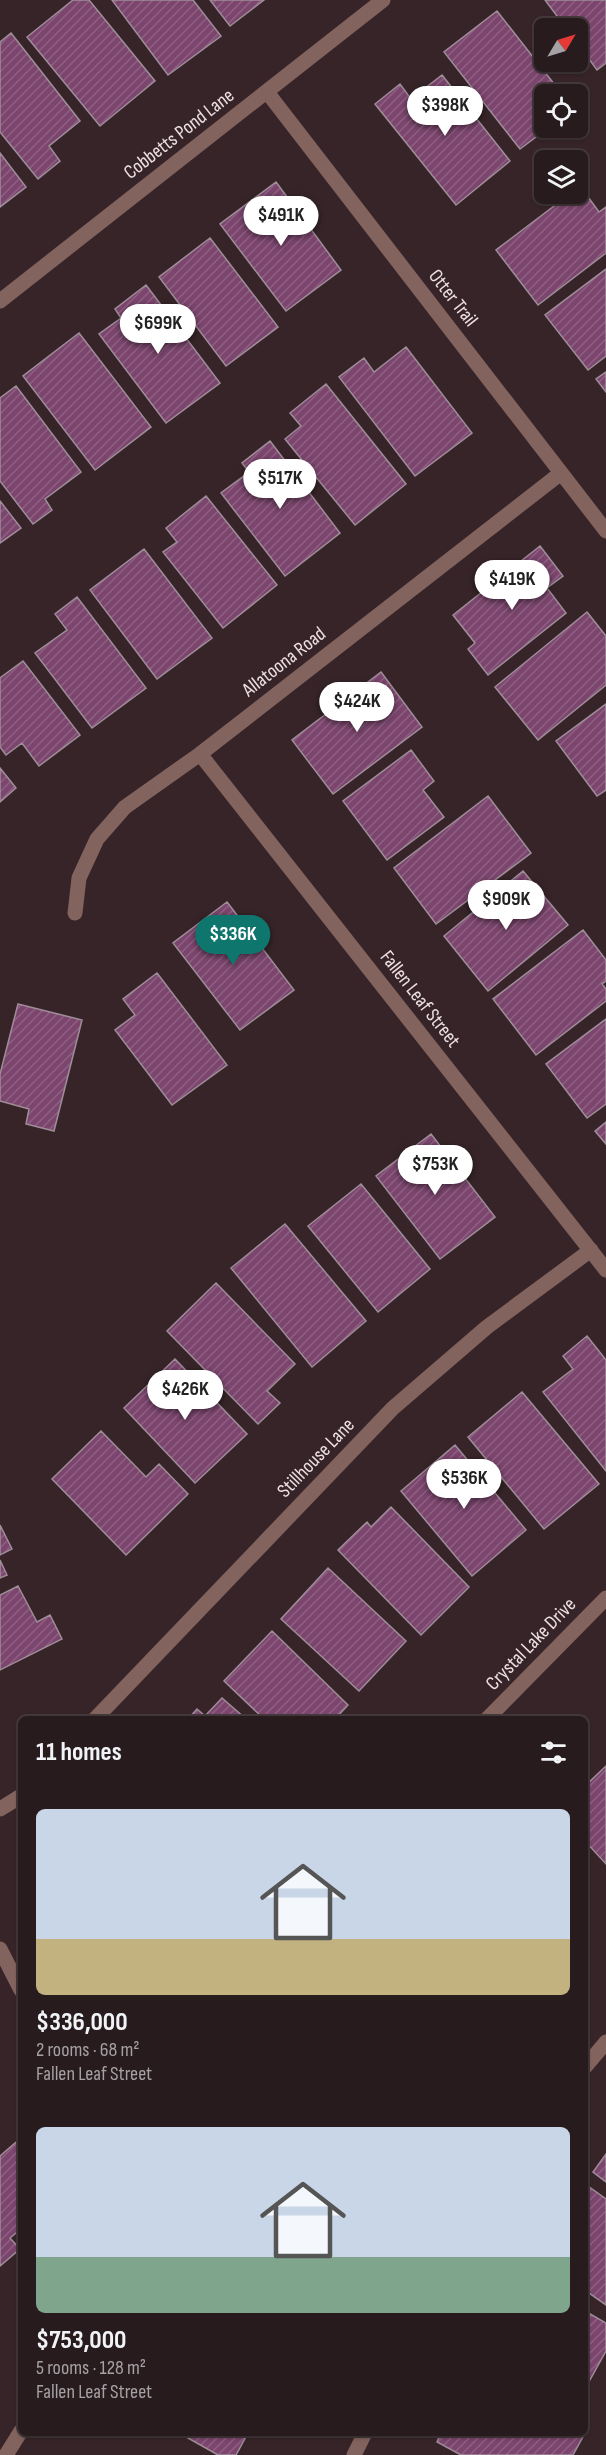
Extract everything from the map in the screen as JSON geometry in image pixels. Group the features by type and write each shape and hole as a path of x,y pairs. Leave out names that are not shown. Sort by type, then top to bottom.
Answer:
{"street":[{"name":"Cobbetts Pond Lane","path":"0,301 383,0"},
{"name":"Otter Trail","path":"267,92 606,531"},
{"name":"Allatoona Road","path":"75,913 79,878 97,839 125,807 200,754 561,473"},
{"name":"Fallen Leaf Street","path":"200,754 606,1270"},
{"name":"Stillhouse Lane","path":"98,1716 393,1408 487,1327 591,1250"},
{"name":"Crystal Lake Drive","path":"490,1716 606,1598"},
{"path":"0,1809 18,1798"},
{"path":"0,1949 18,1984"},
{"path":"588,2063 606,2042"},
{"path":"6,2455 18,2436"},
{"path":"354,2455 364,2436"}],"building":[{"path":"73,0 89,0 155,81 100,126 27,37"},
{"path":"112,0 193,0 221,36 168,75"},
{"path":"210,0 264,0 230,26"},
{"path":"545,0 606,0 606,63 597,70 588,58 588,18 558,18"},
{"path":"497,11 534,58 534,72 545,72 554,84 534,84 535,138 520,149 444,52"},
{"path":"11,33 80,121 49,146 60,161 38,179 0,132 0,42"},
{"path":"442,75 510,161 456,205 375,104 400,84 411,99"},
{"path":"0,153 26,187 0,207"},
{"path":"276,182 341,270 286,311 220,224"},
{"path":"588,197 599,212 606,207 606,253 538,305 496,250 557,204 588,204"},
{"path":"210,238 278,327 226,366 159,277"},
{"path":"606,269 606,356 588,370 545,315"},
{"path":"146,285 220,383 166,423 99,334 121,318 115,309"},
{"path":"79,333 151,427 95,470 23,376"},
{"path":"406,347 472,433 415,476 339,377 364,358 374,372"},
{"path":"606,372 606,392 596,379"},
{"path":"326,384 406,484 355,525 285,439 301,426 290,413"},
{"path":"16,386 81,472 45,499 52,510 33,524 0,481 0,398"},
{"path":"270,441 340,533 285,576 221,493 249,472 242,463"},
{"path":"206,496 277,585 223,628 163,552 177,542 166,528"},
{"path":"0,501 21,528 0,543"},
{"path":"540,546 563,576 547,588 566,613 488,675 468,649 475,643 453,615"},
{"path":"144,549 212,638 157,679 90,590"},
{"path":"77,597 146,688 92,728 35,653 67,630 55,614"},
{"path":"587,612 606,636 606,685 538,740 495,687"},
{"path":"23,661 80,735 39,766 22,743 6,755 0,747 0,678"},
{"path":"381,672 422,727 333,794 292,740"},
{"path":"606,704 606,790 597,796 556,741"},
{"path":"411,750 434,781 423,790 444,817 387,860 343,801"},
{"path":"0,768 16,788 0,802"},
{"path":"488,796 531,853 436,924 394,868"},
{"path":"523,871 568,925 488,991 444,936"},
{"path":"227,902 294,990 240,1030 173,943"},
{"path":"583,930 606,960 606,981 602,984 606,989 606,1001 536,1055 493,999"},
{"path":"157,973 227,1065 172,1105 115,1030 135,1015 123,999"},
{"path":"18,1004 82,1020 54,1131 26,1124 29,1109 0,1101 0,1074"},
{"path":"606,1019 606,1104 587,1118 546,1064"},
{"path":"606,1122 606,1144 595,1131"},
{"path":"431,1134 495,1217 440,1259 376,1176"},
{"path":"361,1184 430,1269 378,1312 308,1226"},
{"path":"285,1224 366,1321 312,1367 231,1268"},
{"path":"216,1283 295,1364 267,1391 280,1403 258,1424 167,1331"},
{"path":"587,1336 606,1360 606,1471 543,1392 573,1369 563,1356"},
{"path":"175,1359 247,1434 195,1483 124,1408"},
{"path":"522,1392 599,1484 544,1529 468,1437"},
{"path":"101,1431 146,1477 159,1464 188,1494 126,1555 52,1479"},
{"path":"455,1445 526,1530 472,1576 401,1491"},
{"path":"391,1507 469,1587 421,1635 338,1550 367,1522 371,1527"},
{"path":"0,1525 12,1549 0,1555"},
{"path":"0,1560 7,1575 0,1578"},
{"path":"328,1568 406,1641 359,1691 281,1619"},
{"path":"18,1586 37,1622 50,1615 62,1639 0,1670 0,1595"},
{"path":"272,1631 348,1705 338,1716 261,1716 224,1681"},
{"path":"222,1698 243,1716 205,1716"},
{"path":"197,1709 205,1716 191,1716"},
{"path":"606,1766 606,1864 588,1844 588,1783"},
{"path":"18,2141 18,2231 10,2238 18,2247 18,2251 0,2266 0,2156"},
{"path":"606,2154 606,2182 593,2172"},
{"path":"588,2186 606,2199 606,2305 588,2292"},
{"path":"588,2313 606,2323 606,2351 588,2384"},
{"path":"184,2436 246,2436 236,2455 218,2455"},
{"path":"440,2436 583,2436 573,2455 461,2455 437,2442"}]}
